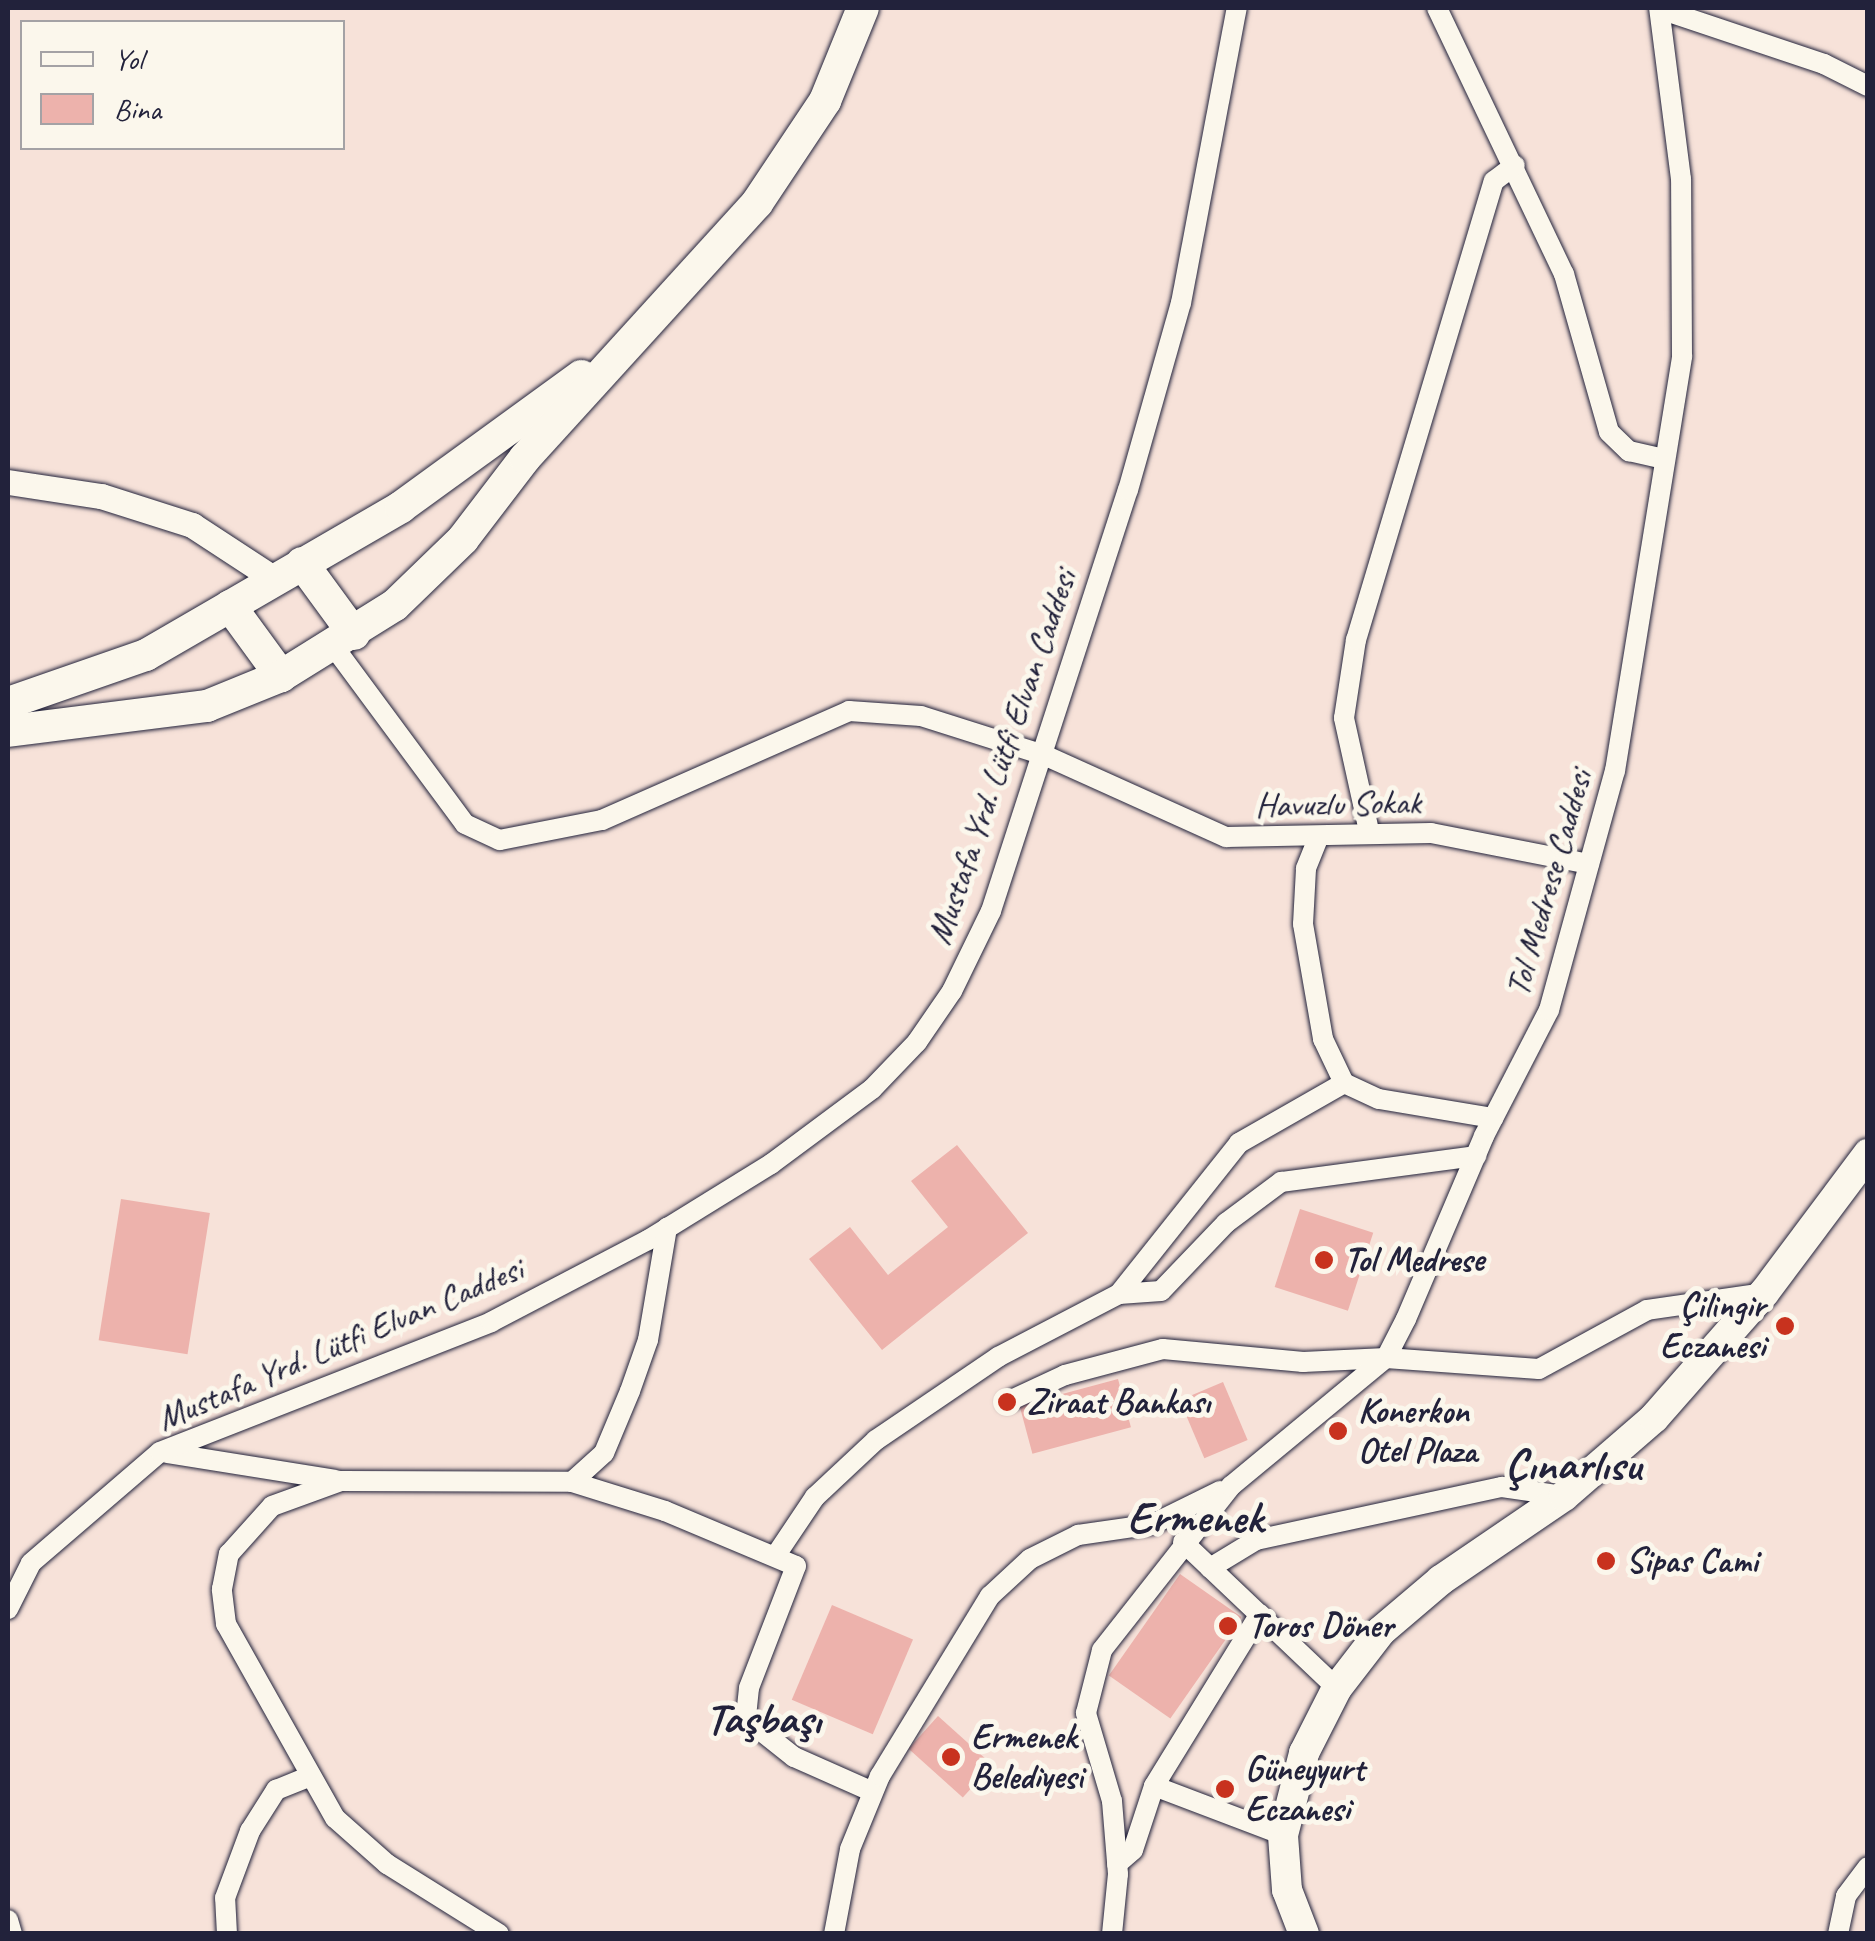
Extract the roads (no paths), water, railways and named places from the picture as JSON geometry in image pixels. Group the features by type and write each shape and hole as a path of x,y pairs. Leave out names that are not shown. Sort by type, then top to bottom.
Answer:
{"main road":[{"path":"8,730 207,706 282,676 344,641 463,539 525,458 757,203 825,101 863,8"},
{"path":"8,703 146,655 401,507 634,340"},
{"path":"289,572 344,641"},
{"path":"230,606 282,676"},
{"path":"1304,1934 1287,1890 1283,1835 1304,1753 1337,1688 1381,1632 1440,1580 1564,1496 1654,1418 1764,1293 1868,1154"}],"street":[{"name":"Mustafa Yrd. Lütfi Elvan Caddesi","path":"8,1609 31,1563 160,1452 491,1322 667,1228 771,1164 872,1089 916,1042 952,990 991,911 1044,755 1181,302 1236,8"},
{"path":"1437,8 1564,274 1608,432 1629,451 1664,459"},
{"path":"1659,8 1824,64 1868,86"},
{"name":"Tol Medrese Caddesi","path":"1386,1358 1493,1118 1550,1010 1615,771 1682,356 1681,179 1659,8"},
{"path":"1369,831 1344,718 1356,640 1494,182 1515,165"},
{"path":"8,482 101,496 192,525 289,572"},
{"name":"Havuzlu Sokak","path":"344,641 464,824 500,840 602,820 850,711 920,716 1044,755 1226,837 1369,831 1494,842 1588,864"},
{"path":"1319,836 1306,869 1303,924 1324,1039 1344,1083 1379,1099 1493,1118"},
{"path":"1119,1294 1238,1144 1344,1083"},
{"path":"776,1555 815,1496 876,1440 998,1357 1119,1294 1161,1290 1226,1223 1282,1182 1476,1156"},
{"path":"572,1482 604,1453 630,1391 648,1340 667,1228"},
{"path":"1007,1402 1065,1375 1163,1348 1304,1362 1386,1358 1540,1369 1646,1310 1764,1293"},
{"path":"1112,1934 1117,1864 1112,1801 1086,1713 1102,1650 1183,1542 1231,1486 1386,1358"},
{"path":"160,1452 341,1481 544,1486 572,1482 776,1555 796,1566 754,1670 746,1718 794,1757 873,1792"},
{"path":"341,1481 272,1506 248,1526 229,1554 222,1589 226,1624 308,1777 335,1818 387,1864 498,1934"},
{"path":"834,1934 850,1849 873,1792 903,1730 990,1596 1030,1559 1078,1536 1153,1524 1231,1486"},
{"path":"1210,1568 1256,1540 1502,1487 1564,1496"},
{"path":"1183,1542 1337,1688"},
{"path":"1117,1864 1133,1850 1154,1786 1260,1614"},
{"path":"227,1934 225,1898 250,1831 276,1790 308,1777"},
{"path":"1154,1786 1283,1835"},
{"path":"1838,1934 1846,1896 1868,1867"},
{"path":"8,1920 12,1934"}],"place":[{"name":"Tol Medrese","path":"1324,1260"},
{"name":"Çilingir Eczanesi","path":"1785,1326"},
{"name":"Ziraat Bankası","path":"1007,1402"},
{"name":"Konerkon Otel Plaza","path":"1338,1431"},
{"name":"Sipas Cami","path":"1606,1561"},
{"name":"Toros Döner","path":"1228,1626"},
{"name":"Ermenek Belediyesi","path":"951,1757"},
{"name":"Güneyyurt Eczanesi","path":"1225,1789"}],"district":[{"name":"Çınarlısu","path":"1573,1465"},
{"name":"Ermenek","path":"1195,1518"},
{"name":"Taşbaşı","path":"763,1719"}]}
